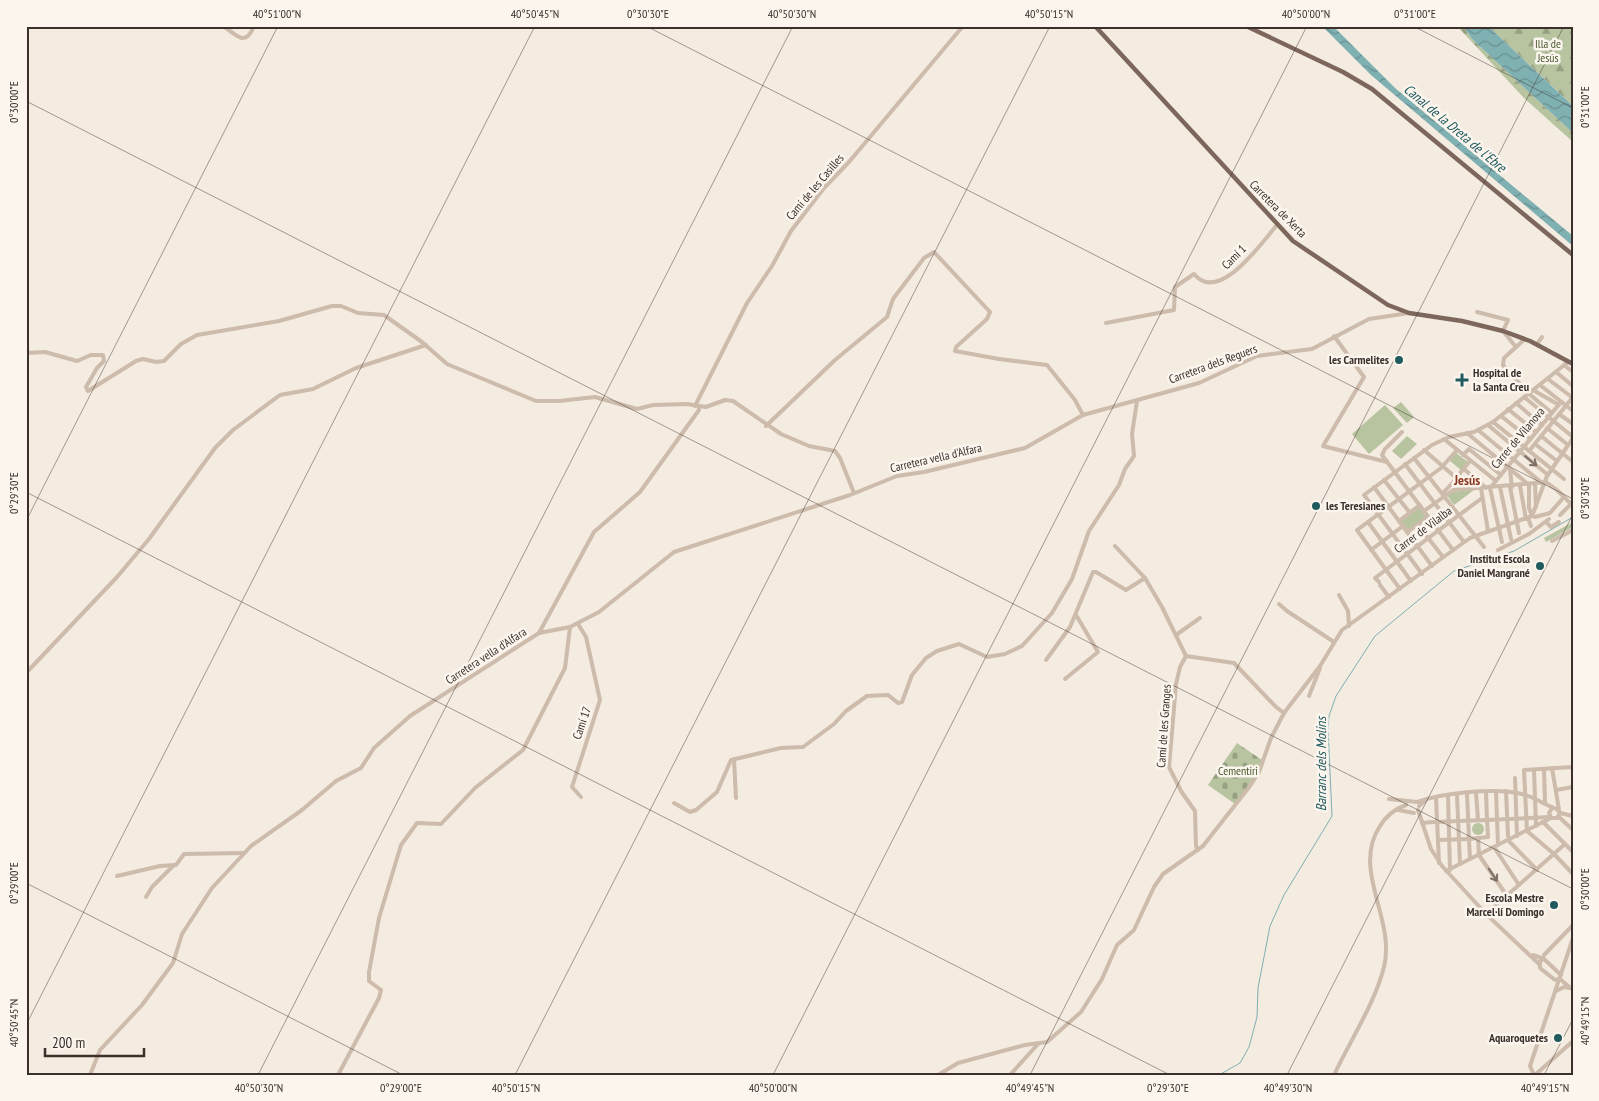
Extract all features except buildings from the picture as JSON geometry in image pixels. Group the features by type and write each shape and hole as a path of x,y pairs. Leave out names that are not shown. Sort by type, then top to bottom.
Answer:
{"main road":[{"name":"Carretera de Xerta","path":"1094,26 1293,241 1388,305 1409,313 1462,321 1504,331 1537,344 1568,364"},
{"path":"1246,26 1339,70 1372,89 1573,254"}],"street":[{"path":"223,26 238,37 245,39 249,37 254,26"},
{"name":"Camí de les Casilles","path":"539,634 594,532 640,492 699,410 697,406 746,303 772,266 791,231 808,207 963,26"},
{"name":"Camí 1","path":"1106,323 1174,310 1175,287 1194,274 1198,279 1207,282 1223,280 1239,268 1277,225"},
{"path":"766,426 835,360 887,317 893,299 924,258 934,252 990,312 987,319 956,347 955,351 999,359 1047,364 1075,400 1083,415"},
{"path":"26,353 51,353 77,361 91,355 103,355 104,361 96,368 86,386 86,389 91,391 113,374 136,361 143,359 156,362 164,361 181,344 197,335 279,321 337,306 358,313 384,315 426,345 438,358 447,364 536,401 559,401 595,397 611,400 633,409 653,405 687,404 708,407 729,400 766,426 800,443 835,451 840,458 854,493"},
{"path":"1477,312 1508,320 1504,331 1516,347"},
{"name":"Carretera dels Reguers","path":"1136,400 1199,383 1257,356 1312,349 1369,319 1409,313"},
{"path":"1334,336 1364,377 1323,446 1387,462"},
{"path":"1537,344 1542,337"},
{"path":"1525,339 1503,360 1503,365 1528,393 1552,413"},
{"path":"26,673 117,577 149,539 215,448 233,430 280,395 313,389 356,368 426,345"},
{"path":"1422,574 1364,495 1424,450 1444,439 1478,430 1493,422 1528,393 1568,364 1573,372"},
{"path":"1556,372 1573,386"},
{"path":"1529,451 1572,398 1548,379"},
{"path":"1540,385 1560,403"},
{"path":"1533,390 1566,406 1573,412"},
{"path":"1524,397 1573,438 1551,469 1544,483 1536,509 1530,518"},
{"path":"674,803 690,812 695,811 717,792 730,762 783,748 803,747 866,697 888,695 901,703 907,693 912,675 928,656 937,651 960,644 991,658 1011,652 1024,644 1052,613 1071,581 1089,530 1119,485 1126,466 1134,456 1132,434 1136,400"},
{"name":"Carretera vella d'Alfara","path":"90,1075 100,1050 142,1005 173,963 182,934 212,888 244,853 336,781 361,768 374,748 410,716 539,634 570,627 599,612 674,552 854,493 897,476 924,472 1025,448 1083,415 1136,400"},
{"path":"1516,403 1542,425"},
{"name":"Carrer de Vilanova","path":"1488,488 1509,468 1513,459 1560,403"},
{"path":"1508,409 1536,432"},
{"path":"1559,414 1573,424"},
{"path":"1501,416 1530,439"},
{"path":"1493,422 1564,479"},
{"path":"1488,425 1548,475"},
{"path":"1547,428 1568,445"},
{"path":"938,1075 958,1063 1049,1041 1081,1012 1102,979 1117,945 1134,930 1154,887 1163,874 1198,850 1218,828 1256,777 1271,738 1284,713 1320,666 1342,630 1475,535 1530,518 1556,514 1572,505 1478,430"},
{"path":"1402,432 1383,451 1387,462 1453,550"},
{"path":"1468,433 1529,485 1531,526"},
{"path":"1541,436 1573,462"},
{"path":"1444,439 1496,481"},
{"path":"1535,444 1557,461"},
{"path":"1463,455 1470,448 1501,475"},
{"path":"1424,450 1469,489"},
{"path":"1400,589 1357,530 1429,477 1457,450"},
{"path":"1414,458 1484,547"},
{"path":"1424,510 1444,494 1470,461"},
{"path":"1405,464 1464,542"},
{"path":"1509,468 1519,534"},
{"path":"1464,469 1488,488 1502,542"},
{"path":"1384,480 1410,513"},
{"path":"1444,494 1453,490 1544,483"},
{"path":"1535,484 1536,509"},
{"path":"1520,486 1530,518"},
{"path":"1374,487 1432,566"},
{"path":"1500,487 1506,525 1511,539"},
{"path":"1481,488 1488,531"},
{"path":"1556,514 1564,497"},
{"name":"Carrer de Vilalba","path":"1389,597 1375,578 1482,498"},
{"path":"1399,521 1420,505"},
{"path":"1407,532 1428,517"},
{"path":"1498,550 1529,534 1548,520 1551,527 1559,522"},
{"path":"1368,522 1411,581"},
{"path":"1418,525 1443,557"},
{"path":"1371,550 1403,526"},
{"path":"1552,541 1573,530"},
{"path":"1115,546 1145,578 1186,656 1234,663 1284,713"},
{"path":"1046,660 1076,615 1094,571 1126,590 1145,578"},
{"path":"1339,595 1348,611 1349,626"},
{"path":"1279,604 1334,642"},
{"path":"1066,679 1098,652 1076,615"},
{"path":"1176,635 1200,618"},
{"name":"Camí 17","path":"578,624 586,637 600,700 572,787 581,797"},
{"path":"338,1075 379,998 381,990 369,981 369,972 379,918 401,845 417,823 441,824 475,788 523,750 565,668 570,627"},
{"name":"Camí de les Granges","path":"1186,656 1180,668 1176,684 1169,767 1181,791 1195,811 1196,846 1198,850"},
{"path":"1309,696 1320,666"},
{"path":"734,760 736,798"},
{"path":"1573,767 1524,770 1527,831 1554,854 1573,874"},
{"path":"1552,768 1559,813"},
{"path":"1544,769 1545,802"},
{"path":"1534,770 1536,826"},
{"path":"1515,778 1516,836"},
{"path":"1556,790 1573,787"},
{"path":"1486,792 1489,850"},
{"path":"1496,792 1496,846 1519,885"},
{"path":"1506,792 1508,838 1537,870"},
{"path":"1395,810 1407,811 1417,808 1429,798 1467,793 1515,792 1545,802 1559,813 1573,830"},
{"path":"1467,793 1470,860"},
{"path":"1476,793 1478,820"},
{"path":"1457,795 1460,864"},
{"path":"1448,796 1448,870"},
{"path":"1389,798 1402,799 1417,808 1427,840 1439,863 1448,870 1486,914 1532,955 1540,968 1558,978 1572,989"},
{"path":"1436,798 1439,863"},
{"path":"1334,1075 1376,990 1384,967 1386,933 1369,860 1375,833 1384,820 1395,810 1407,803"},
{"path":"1407,803 1407,811"},
{"path":"1551,817 1549,813 1552,808"},
{"path":"1448,870 1559,813 1573,816"},
{"path":"1422,822 1551,817"},
{"path":"1543,822 1573,852"},
{"path":"1438,840 1488,837"},
{"path":"1478,838 1479,855 1507,896"},
{"path":"1486,914 1565,844"},
{"path":"146,897 152,887 179,862 184,854 244,853"},
{"path":"117,876 160,866 174,865"},
{"path":"1538,964 1573,926"},
{"path":"1565,933 1571,934 1573,938 1530,1066 1535,1075 1573,1041"},
{"path":"1532,955 1544,957 1558,978"},
{"path":"1554,992 1564,987 1572,989"},
{"path":"1010,1075 1038,1044"}],"green space":[{"path":"1457,26 1463,26 1473,40 1573,133 1573,142 1524,98"},
{"name":"Illa de Jesús","path":"1488,26 1573,26 1573,106 1572,105"},
{"path":"1401,402 1414,417 1407,423 1393,408"},
{"path":"1385,405 1403,425 1369,454 1352,434"},
{"path":"1407,436 1417,444 1401,459 1392,451"},
{"path":"1456,453 1468,462 1461,470 1450,461"},
{"path":"1474,490 1454,505 1447,495 1451,492"},
{"path":"1420,507 1426,517 1408,530 1401,521"},
{"path":"1573,522 1573,527 1546,542 1544,538"},
{"name":"Cementiri","path":"1237,743 1262,760 1255,776 1235,804 1208,785"},
{"path":"1480,823 1483,824 1483,834 1476,835 1473,834 1472,827 1473,824"}],"water":[{"path":"1322,26 1333,26 1395,88 1573,236 1573,246 1371,75"},
{"path":"1463,26 1488,26 1573,106 1573,133 1473,40"}],"waterway":[{"path":"1238,26 1243,28"},
{"name":"Barranc dels Molins","path":"1219,1075 1240,1063 1249,1047 1257,1017 1258,988 1270,926 1284,895 1332,816 1328,728 1329,716 1336,696 1375,636 1454,571 1514,551 1573,517"}],"place":[{"name":"les Carmelites","path":"1399,360"},
{"name":"Hospital de la Santa Creu","path":"1462,380"},
{"name":"les Teresianes","path":"1316,506"},
{"name":"Institut Escola Daniel Mangrané","path":"1540,566"},
{"name":"Escola Mestre Marcel·lí Domingo","path":"1554,905"},
{"name":"Aquaroquetes","path":"1558,1038"}],"district":[{"name":"Jesús","path":"1467,480"}],"water label":[{"name":"Canal de la Dreta de l'Ebre","path":"1455,128"}]}
